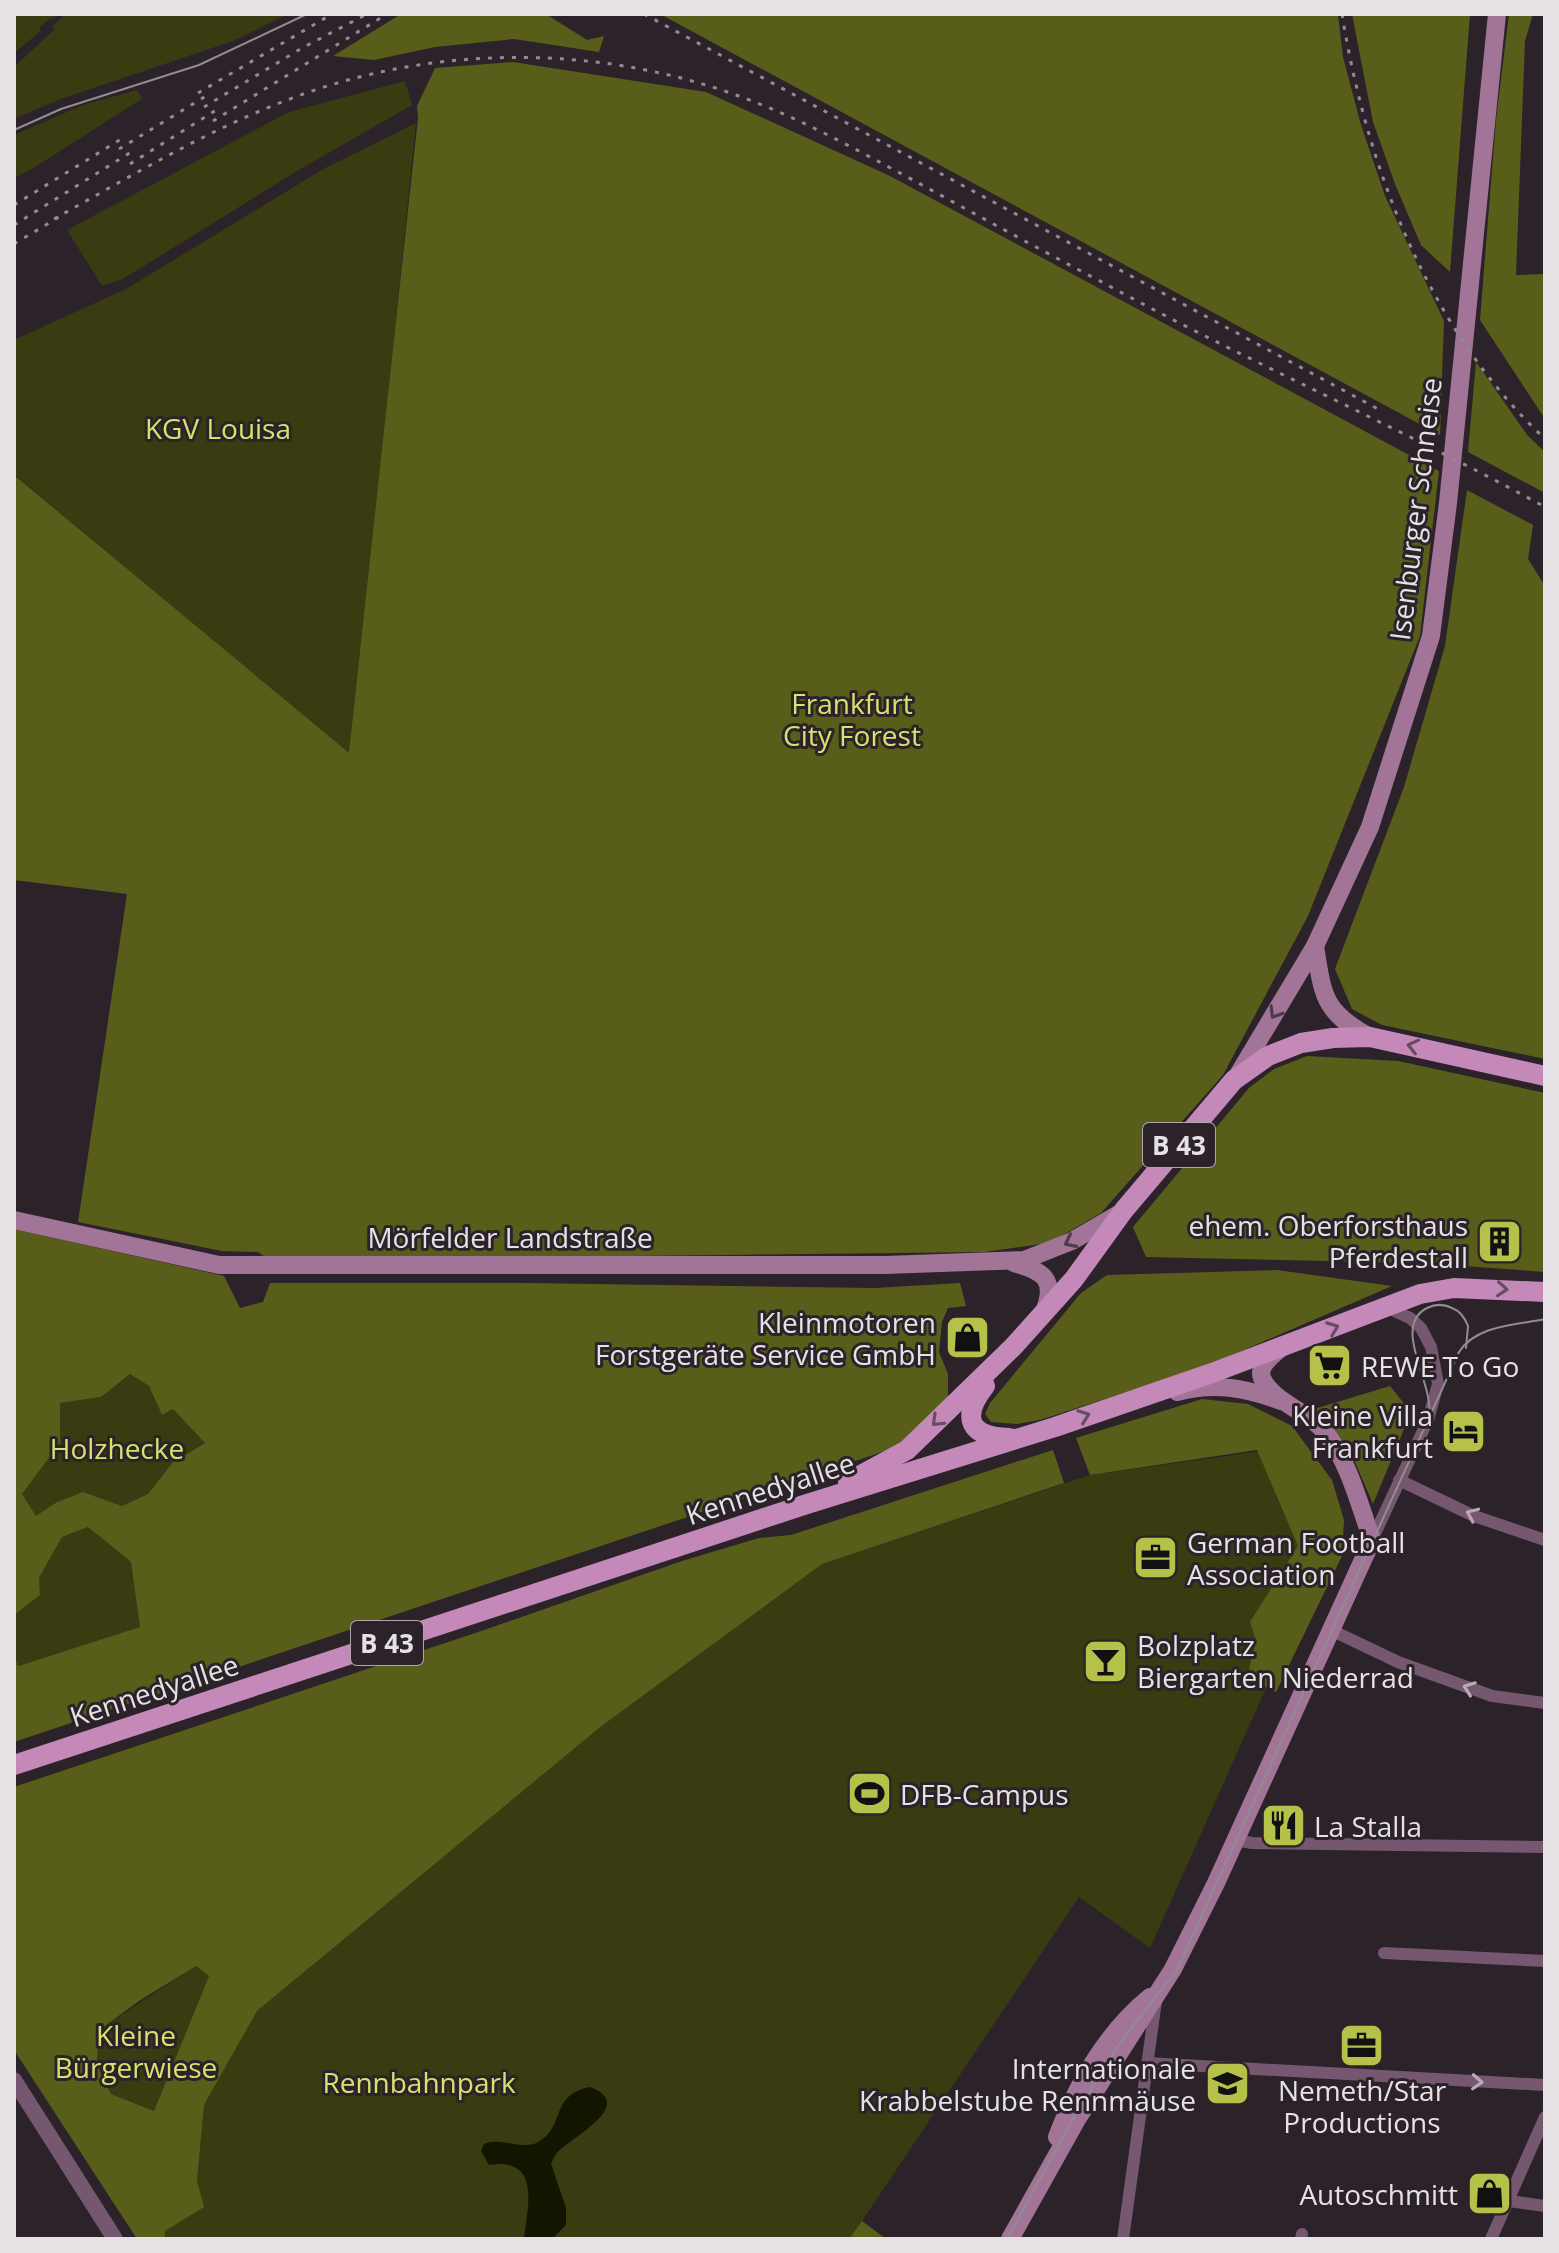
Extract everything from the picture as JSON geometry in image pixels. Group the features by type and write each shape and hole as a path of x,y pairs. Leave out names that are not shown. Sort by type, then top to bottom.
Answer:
{"main road":[{"name":"Isenburger Schneise","path":"807,1504 907,1450 1021,1338 1077,1275 1124,1210 1234,1080 1315,946 1370,827 1431,636 1448,503 1497,14"},
{"path":"1315,946 1323,992 1332,1010 1346,1024 1370,1037"},
{"name":"B 43","path":"1234,1080 1268,1056 1301,1043 1370,1037 1545,1076"},
{"name":"Mörfelder Landstraße","path":"14,1220 219,1265 885,1265 1011,1262 1051,1251 1124,1210"},
{"name":"Mörfelder Landstraße","path":"1011,1262 1036,1269 1044,1276 1048,1293 1044,1312"},
{"name":"Kennedyallee","path":"14,1765 807,1504 1017,1439 1442,1289 1545,1292"},
{"path":"1017,1439 993,1438 982,1434 973,1424 970,1410 973,1401 1021,1338"},
{"path":"1010,2239 1076,2121 1173,1969 1236,1840 1372,1540 1337,1450 1316,1423 1289,1404 1261,1376 1265,1364 1281,1348"},
{"path":"1151,1393 1161,1396 1190,1388 1231,1387 1289,1404"}],"street":[{"path":"1372,1540 1433,1407 1438,1380 1428,1341 1415,1321 1386,1307"},
{"path":"1399,1480 1474,1516 1545,1540"},
{"path":"1331,1630 1398,1662 1492,1696 1545,1703"},
{"path":"1236,1840 1252,1843 1545,1847"},
{"path":"1384,1953 1545,1961"},
{"path":"1123,2239 1158,1991"},
{"path":"1147,2063 1545,2085"},
{"path":"14,2080 115,2239"},
{"path":"1491,2239 1545,2117"},
{"path":"1509,2201 1545,2206"}],"green space":[{"path":"14,14 58,14 14,53"},
{"path":"65,14 288,14 233,41 58,100 14,119 14,67 55,29 53,26"},
{"path":"401,14 546,14 587,40 604,36 599,52 514,39 435,47 374,60 333,56"},
{"path":"660,14 1338,14 1343,57 1361,125 1385,196 1444,321 1440,435"},
{"path":"1352,14 1470,14 1450,272 1421,245 1395,184 1373,122"},
{"path":"1509,14 1533,14 1525,41 1516,275 1545,274 1545,419 1480,320 1496,120"},
{"name":"Frankfurt City Forest","path":"513,62 706,92 888,175 1439,471 1420,636 1308,916 1223,1075 1101,1213 1049,1243 984,1252 379,1259 265,1257 258,1252 222,1251 78,1222 127,894 14,880 14,475 349,753 417,106 435,68"},
{"path":"405,81 412,105 297,171 123,279 102,286 67,230 289,112"},
{"path":"137,90 142,98 140,100 14,178 14,135 83,105"},
{"name":"KGV Louisa","path":"416,123 351,758 14,474 14,340 126,289 325,168"},
{"path":"1476,362 1528,436 1545,452 1545,493 1468,452"},
{"path":"1467,490 1533,525 1528,559 1545,586 1545,1059 1382,1025 1352,1009 1335,969 1404,787 1445,646"},
{"path":"1307,1056 1398,1061 1545,1093 1545,1272 1423,1263 1146,1257 1133,1227 1249,1088 1274,1069"},
{"path":"14,1229 224,1276 240,1308 263,1302 270,1283 875,1288 960,1283 966,1306 948,1308 942,1322 939,1352 948,1374 948,1400 903,1445 14,1742 14,1656 18,1666 140,1627 131,1562 88,1527 62,1537 39,1578 40,1595 14,1615","holes":["130,1374 149,1386 162,1415 173,1409 205,1443 173,1462 148,1494 122,1506 83,1492 57,1502 36,1516 22,1494 60,1443 60,1403 101,1397"]},
{"path":"1277,1270 1392,1286 1209,1365 1040,1420 1017,1424 991,1422 985,1414 990,1403 1081,1293 1107,1275"},
{"name":"Holzhecke","path":"130,1374 149,1386 162,1415 173,1409 206,1442 173,1462 148,1494 122,1506 83,1492 57,1502 36,1517 22,1494 60,1443 60,1403 101,1397"},
{"path":"1390,1386 1411,1412 1373,1504 1352,1455 1314,1409"},
{"path":"1202,1399 1248,1404 1292,1426 1332,1480 1344,1520 1342,1556 1276,1692 1247,1677 1256,1641 1250,1622 1298,1546 1257,1450 1090,1475 1076,1438"},
{"path":"1053,1450 1064,1483 822,1564 599,1728 257,2011 204,2105 197,2181 204,2207 165,2231 165,2239 137,2239 14,2050 14,1787 682,1561 759,1538 791,1535","holes":["196,1966 209,1976 154,2111 111,2094 97,2065 98,2031"]},
{"name":"DFB-Campus","path":"1262,1451 1329,1547 1150,1948 1079,1897 862,2221 886,2239 152,2239 203,2207 197,2181 204,2105 257,2011 599,1728 822,1564 1090,1475"},
{"path":"88,1527 131,1562 141,1627 17,1666 14,1656 14,1615 40,1595 39,1578 62,1537"},
{"name":"Kleine Bürgerwiese","path":"197,1965 209,1976 154,2111 111,2094 97,2065 97,2031"},
{"path":"862,2221 886,2239 849,2239"}],"shaded area":[{"path":"590,2087 603,2094 607,2103 604,2112 557,2153 551,2164 566,2208 566,2225 552,2239 524,2239 528,2186 524,2176 517,2168 506,2164 489,2165 481,2151 484,2144 527,2145 540,2141 553,2127 569,2096"}],"tram line":[{"path":"14,130 61,109 199,65 307,14"},
{"path":"1429,1414 1426,1387 1413,1342 1417,1316 1436,1305 1457,1311 1468,1326 1466,1348"},
{"path":"1007,2239 1073,2119 1121,2041 1177,1970 1459,1352 1466,1343 1486,1331 1545,1319"}],"railway":[{"path":"198,93 332,14"},
{"path":"204,107 302,48 367,14"},
{"path":"213,121 387,14"},
{"path":"644,14 1380,410"},
{"path":"1342,14 1368,130 1409,244 1436,297 1468,348 1504,396 1545,439"},
{"path":"54,219 183,148 249,116 318,89 369,75 474,59 581,60 633,68 685,79 736,95 804,123 1155,310 1545,507"},
{"path":"119,149 211,93"},
{"path":"130,164 221,107"},
{"path":"14,205 126,136"},
{"path":"14,225 136,149"},
{"path":"14,244 64,214"}],"place":[{"name":"ehem. Oberforsthaus Pferdestall","path":"1499,1241"},
{"name":"Kleinmotoren Forstgeräte Service GmbH","path":"967,1338"},
{"name":"REWE To Go","path":"1330,1366"},
{"name":"Kleine Villa Frankfurt","path":"1464,1431"},
{"name":"German Football Association","path":"1156,1558"},
{"name":"Bolzplatz Biergarten Niederrad","path":"1106,1661"},
{"name":"DFB-Campus","path":"869,1794"},
{"name":"La Stalla","path":"1283,1826"},
{"name":"Nemeth/Star Productions","path":"1362,2046"},
{"name":"Internationale Krabbelstube Rennmäuse","path":"1227,2084"},
{"name":"Autoschmitt","path":"1489,2194"}],"park label":[{"name":"Rennbahnpark","path":"419,2082"}]}
